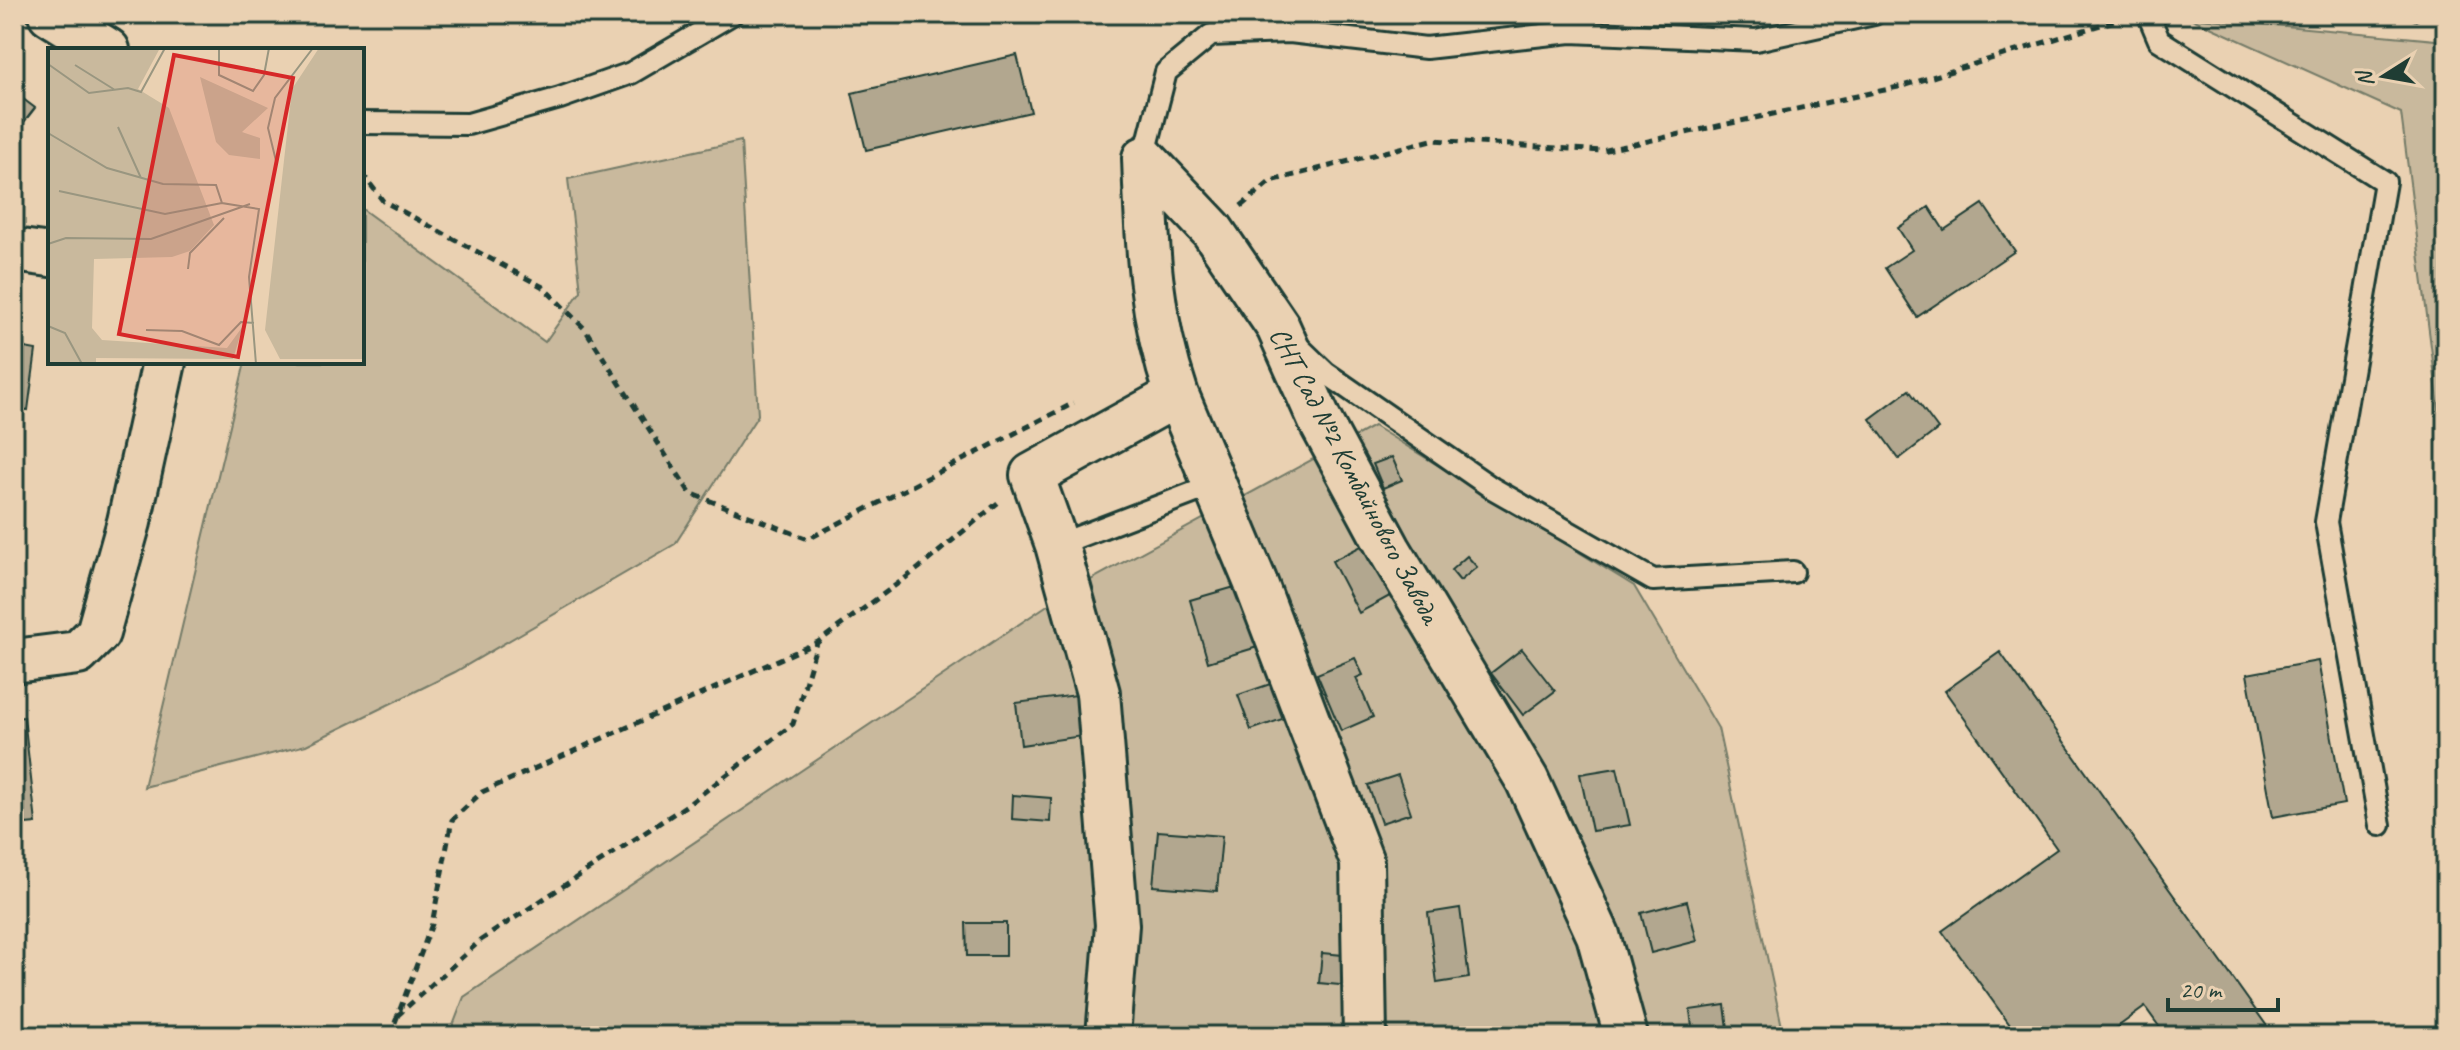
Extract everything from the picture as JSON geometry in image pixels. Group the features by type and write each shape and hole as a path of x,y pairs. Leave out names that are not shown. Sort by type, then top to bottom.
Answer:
{"street":[{"path":"50,14 105,48"},
{"path":"1144,158 1147,271 1164,357 1255,581 1362,862 1365,1036"},
{"name":"СНТ Сад №2 Комбайнового Завода","path":"1144,158 1212,230 1278,327 1320,421 1389,549 1527,780 1598,935 1626,1036"},
{"path":"14,250 48,255"},
{"path":"14,661 78,653 98,633 129,522 164,364"},
{"path":"1108,1036 1117,925 1098,693 1057,545 1032,475 1177,395"}],"lane":[{"path":"364,123 468,124 560,98 631,73 732,14"},
{"path":"1144,158 1166,72 1211,35 1290,32 1426,48 1571,32 1756,40 1874,14"},
{"path":"2148,14 2159,40 2385,182 2326,522 2380,825"},
{"path":"1278,327 1326,373 1492,488 1653,580 1793,572"},
{"path":"1057,545 1214,485"}],"path":[{"path":"1212,230 1271,181 1432,140 1602,151 1903,86 2135,14"},
{"path":"2400,14 2416,19 2424,14"},
{"path":"364,176 383,201 543,287 585,329 690,493 808,539 1079,401"},
{"path":"390,1036 432,924 452,820 482,792 818,642 919,568 1032,475"},
{"path":"397,1017 481,940 690,803 793,724 818,642"}],"shaded area":[{"path":"2188,17 2446,41 2446,463 2401,113"},
{"path":"741,141 758,415 675,544 455,672 306,745 144,787 245,364 364,364 364,210 545,342 581,291 568,179"},
{"path":"1374,426 1634,586 1718,728 1784,1036 449,1036 464,997 1061,596"}],"building":[{"path":"1017,55 1031,112 866,150 852,93"},
{"path":"14,92 35,108 14,135"},
{"path":"1983,204 2015,251 1917,317 1885,268 1912,250 1898,228 1929,207 1944,230"},
{"path":"14,346 36,350 28,410 14,408"},
{"path":"1909,390 1938,429 1899,459 1870,419"},
{"path":"1392,457 1402,480 1383,488 1373,464"},
{"path":"1371,541 1397,592 1359,613 1332,561"},
{"path":"1467,556 1477,567 1460,581 1451,570"},
{"path":"1245,584 1264,645 1208,662 1190,600"},
{"path":"1522,649 1555,691 1523,715 1491,673"},
{"path":"2000,652 2274,1036 2166,1036 2145,1007 2105,1036 2018,1036 1942,931 2057,849 1945,691"},
{"path":"1355,658 1363,675 1356,678 1373,717 1341,731 1317,674"},
{"path":"2318,661 2344,804 2273,817 2247,674"},
{"path":"1276,682 1288,717 1251,730 1238,695"},
{"path":"1076,695 1082,736 1021,745 1016,703"},
{"path":"24,717 36,823 14,825 14,718"},
{"path":"1617,768 1630,825 1592,831 1580,774"},
{"path":"1398,775 1411,813 1381,823 1368,785"},
{"path":"1013,795 1051,798 1050,822 1012,819"},
{"path":"1158,831 1222,836 1217,891 1153,886"},
{"path":"1687,901 1697,941 1651,953 1641,913"},
{"path":"1460,908 1469,978 1437,983 1428,913"},
{"path":"966,923 1006,923 1006,956 967,956"},
{"path":"1322,953 1353,956 1350,986 1319,983"},
{"path":"1725,1005 1729,1036 1693,1036 1690,1010"}]}
